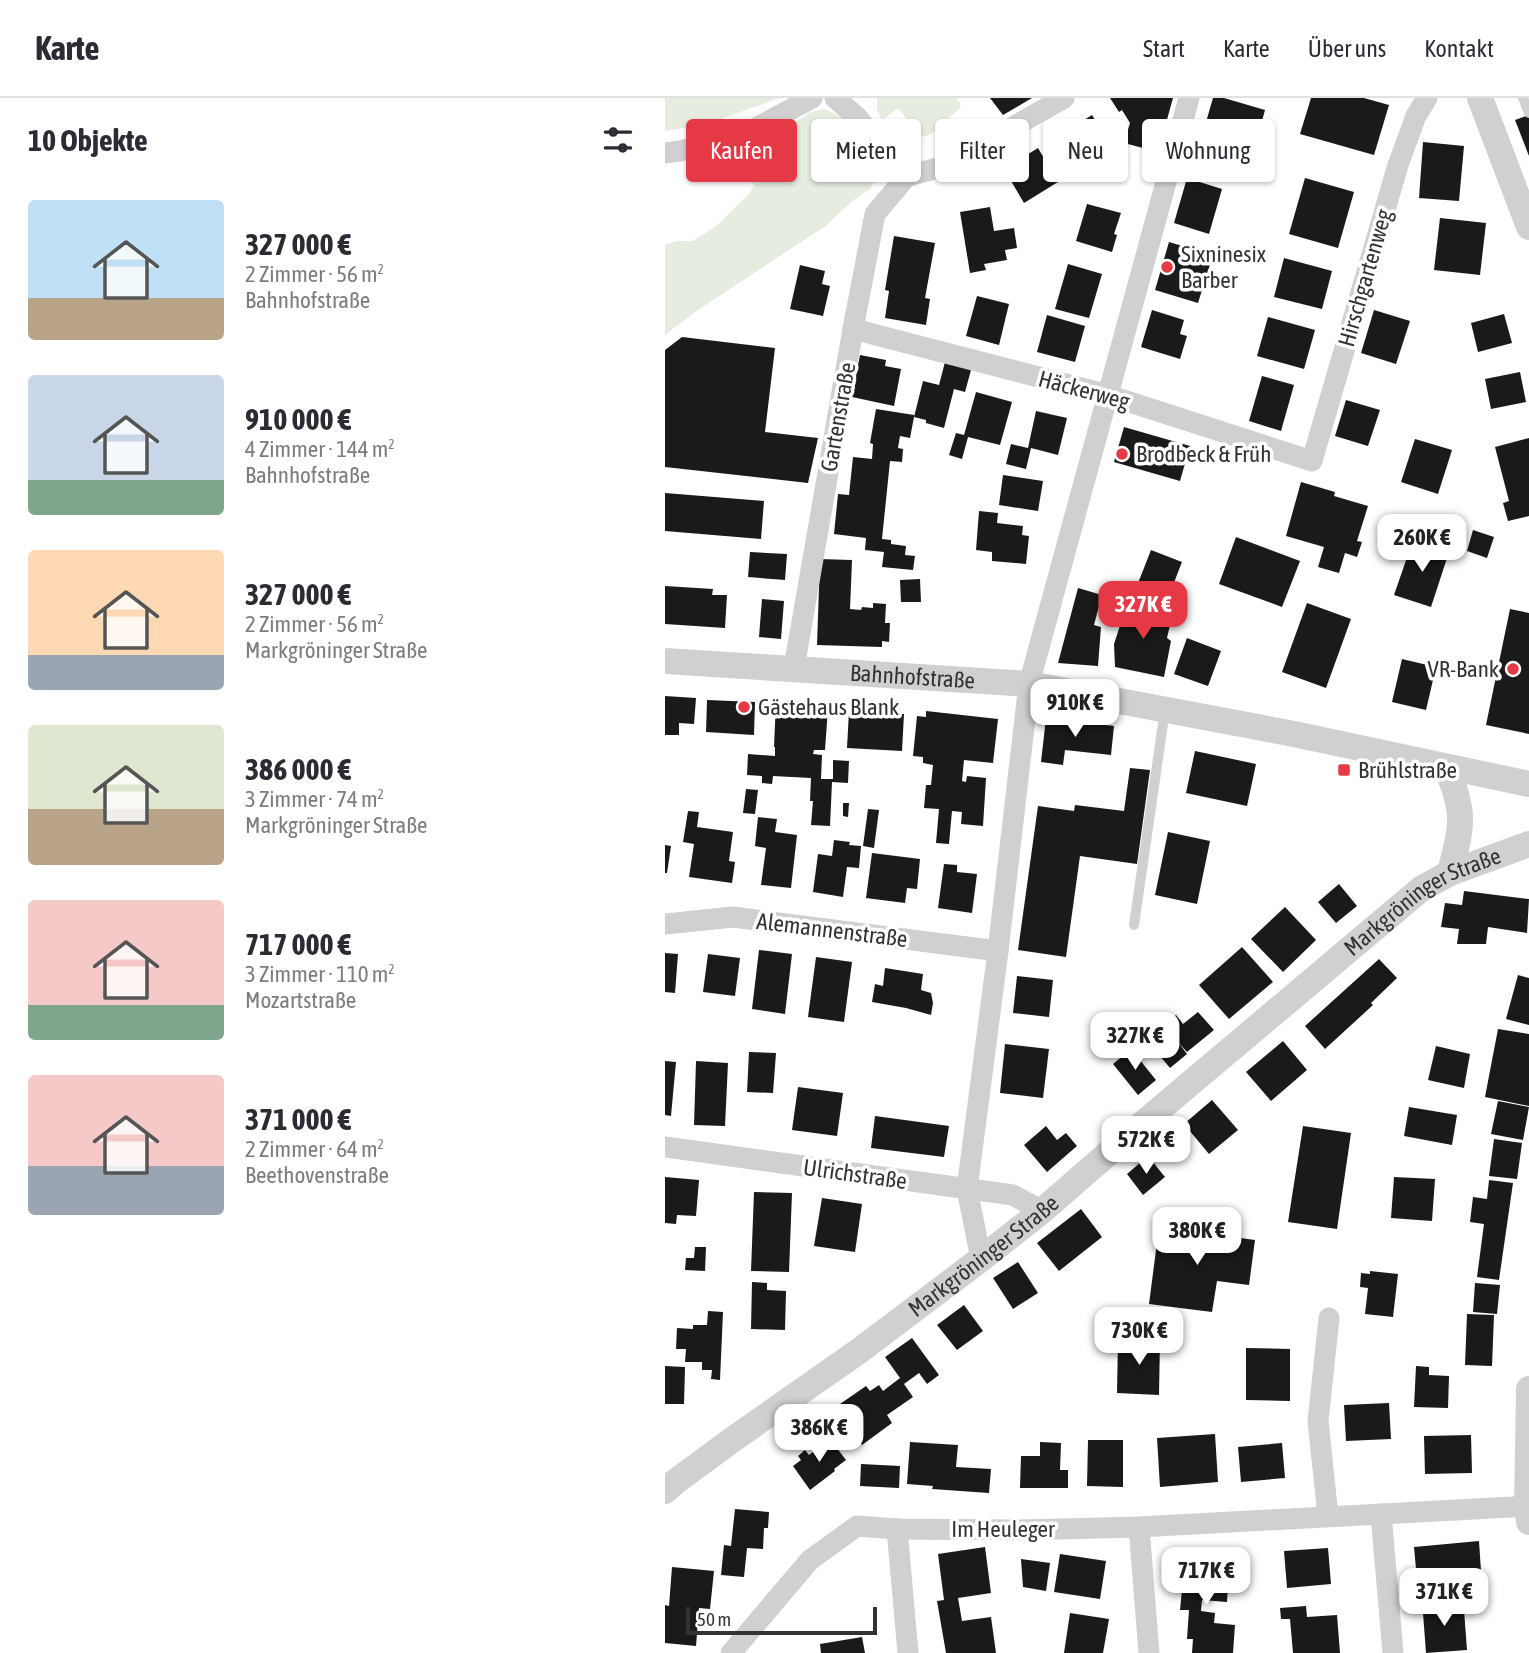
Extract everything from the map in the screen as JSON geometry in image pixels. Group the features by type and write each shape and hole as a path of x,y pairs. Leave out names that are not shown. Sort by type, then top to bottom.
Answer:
{"street":[{"path":"665,153 741,136 812,98"},
{"path":"835,98 859,119"},
{"path":"921,172 942,167 1064,98"},
{"path":"981,1259 967,1189 1029,684 1189,98"},
{"name":"Hirschgartenweg","path":"1312,461 1398,165 1416,116 1427,98"},
{"path":"1484,99 1528,220"},
{"name":"Gartenstraße","path":"794,668 875,214 902,182"},
{"name":"Häckerweg","path":"853,329 1108,395 1312,461"},
{"name":"Bahnhofstraße","path":"665,661 1029,684 1294,734 1529,784"},
{"path":"1446,767 1456,792 1460,818 1450,873"},
{"name":"Markgröninger Straße","path":"665,1491 859,1351 1042,1211 1421,889 1450,873 1529,844"},
{"name":"Alemannenstraße","path":"665,924 733,917 998,951"},
{"name":"Ulrichstraße","path":"665,1147 1013,1195 1042,1211"},
{"path":"1328,1516 1318,1421 1329,1318"},
{"path":"1528,1511 1529,1389"},
{"name":"Im Heuleger","path":"730,1653 810,1560 857,1526 1020,1530 1139,1527 1381,1514 1528,1511"},
{"path":"1381,1514 1393,1653"},
{"path":"1139,1527 1149,1653"},
{"path":"897,1529 908,1653"}],"lane":[{"path":"1523,98 1529,113"},
{"path":"1134,925 1165,710"}],"shaded area":[{"path":"665,98 779,98 721,119 686,119 686,128 665,131"},
{"path":"877,98 956,98 961,105 948,119 935,119 935,130 925,137 921,135 921,119 907,119 898,108 882,119 877,110"},
{"path":"825,109 845,119 811,119 811,182 874,182 870,189 852,201 827,225 695,312 665,335 665,245 677,241 693,241 715,227 749,194 754,185 752,182 797,182 797,121 811,112"}],"building":[{"path":"990,98 1032,98 1003,115"},
{"path":"1110,98 1173,98 1167,119 1142,119 1142,148 1128,144 1130,123 1122,110 1119,112"},
{"path":"1213,98 1224,98 1265,110 1263,119 1207,119"},
{"path":"1311,98 1364,98 1389,105 1374,155 1300,134"},
{"path":"1529,115 1529,156 1515,120"},
{"path":"1423,142 1464,146 1459,201 1419,198"},
{"path":"1038,148 1043,156 1043,182 1058,182 1024,203 1012,182 1029,182 1029,154"},
{"path":"1305,178 1354,192 1338,248 1289,234"},
{"path":"1186,182 1200,182 1222,189 1209,234 1174,223"},
{"path":"1087,204 1121,213 1112,252 1076,241"},
{"path":"990,207 994,231 1014,228 1017,248 1005,250 1007,260 984,264 986,270 970,273 960,212"},
{"path":"1440,218 1486,223 1480,275 1434,270"},
{"path":"894,236 935,243 925,298 930,299 926,325 885,318 889,291 885,290"},
{"path":"1169,242 1213,255 1198,303 1155,290"},
{"path":"1284,258 1332,271 1322,309 1274,297"},
{"path":"1068,264 1102,274 1089,318 1055,309"},
{"path":"800,265 825,271 822,284 830,286 823,316 790,309"},
{"path":"977,296 1009,304 999,345 966,336"},
{"path":"1152,310 1184,320 1180,334 1187,336 1180,359 1141,347"},
{"path":"1374,310 1410,321 1396,364 1361,353"},
{"path":"1504,314 1512,343 1478,352 1471,323"},
{"path":"1047,315 1085,326 1075,362 1037,352"},
{"path":"1268,317 1315,330 1304,369 1257,356"},
{"path":"682,337 775,348 765,432 818,438 808,483 665,467 665,350"},
{"path":"860,355 886,360 885,366 901,369 894,406 852,397"},
{"path":"945,362 971,370 965,392 954,389 944,428 914,417 923,381 939,385"},
{"path":"1520,372 1526,402 1491,409 1485,379"},
{"path":"1262,376 1294,385 1281,431 1249,421"},
{"path":"976,392 1012,402 1000,445 968,437 962,459 949,455 956,433 964,435"},
{"path":"1346,400 1380,410 1368,446 1335,436"},
{"path":"876,409 914,415 910,438 900,436 898,448 903,449 902,462 890,461 882,539 891,540 891,544 906,546 905,555 915,556 913,570 882,567 884,552 865,550 866,538 834,534 838,494 849,495 853,457 872,459 873,444 870,443"},
{"path":"1036,411 1067,418 1058,455 1031,448 1026,469 1006,464 1011,444 1028,448"},
{"path":"1124,427 1190,446 1180,481 1114,462"},
{"path":"1529,438 1529,516 1508,521 1503,503 1509,501 1495,447"},
{"path":"1415,439 1452,450 1438,494 1401,482"},
{"path":"1003,475 1043,481 1038,511 999,505"},
{"path":"1301,482 1368,506 1357,541 1362,542 1357,557 1345,553 1339,573 1318,567 1324,547 1286,536"},
{"path":"665,493 764,501 761,539 665,531"},
{"path":"979,511 998,513 997,523 1023,526 1022,535 1029,536 1026,564 992,561 992,552 976,550"},
{"path":"1473,530 1494,537 1487,558 1467,551"},
{"path":"1236,537 1300,561 1282,607 1219,584"},
{"path":"1413,540 1449,552 1431,607 1394,595"},
{"path":"1151,550 1182,562 1164,608 1133,596"},
{"path":"750,552 787,554 785,580 748,577"},
{"path":"820,559 852,560 850,609 873,608 873,603 886,604 885,623 890,623 889,642 882,641 882,647 817,645"},
{"path":"920,579 921,602 901,602 900,580"},
{"path":"665,586 713,589 712,595 727,595 725,628 665,624"},
{"path":"1078,588 1102,595 1094,625 1101,627 1098,666 1058,663"},
{"path":"762,599 784,601 781,639 759,637"},
{"path":"1307,603 1351,619 1326,688 1282,672"},
{"path":"1127,604 1172,616 1167,638 1171,641 1164,677 1115,667 1114,644"},
{"name":"VR-Bank","path":"1510,609 1529,613 1529,734 1486,725"},
{"path":"1187,638 1221,651 1208,686 1174,674"},
{"path":"1402,659 1436,667 1426,710 1392,702"},
{"path":"665,696 696,698 694,724 679,723 679,735 665,735"},
{"path":"707,700 755,702 754,735 706,732"},
{"path":"776,701 796,702 796,706 828,708 825,750 814,750 813,754 822,755 821,779 833,779 833,760 849,761 848,783 832,782 830,826 811,825 811,778 773,776 772,784 762,783 762,776 747,775 748,754 775,756"},
{"path":"849,711 904,714 902,751 847,748"},
{"path":"926,711 998,719 993,763 964,760 962,781 966,782 967,776 986,778 983,826 961,824 962,812 952,811 949,844 936,843 939,809 924,808 926,785 931,785 933,765 923,763 923,757 913,756 917,716 926,717"},
{"path":"1046,718 1114,726 1111,755 1065,750 1063,765 1041,762"},
{"path":"1195,751 1256,764 1247,806 1186,793"},
{"path":"1130,768 1150,770 1137,864 1080,856 1066,957 1018,950 1038,806 1074,811 1075,805 1124,811"},
{"path":"746,789 758,790 755,814 743,813"},
{"path":"843,803 849,803 848,817 843,816"},
{"path":"868,809 879,810 874,848 863,846"},
{"path":"688,811 699,812 697,827 733,832 729,861 735,862 732,883 689,877 694,844 683,842"},
{"path":"758,817 777,819 775,832 797,835 791,888 761,885 766,848 755,846"},
{"path":"1168,832 1210,841 1197,904 1155,895"},
{"path":"834,840 861,846 859,868 847,867 843,897 813,892 818,854 832,856"},
{"path":"665,845 671,846 667,873 665,873"},
{"path":"872,853 920,859 917,889 907,888 905,903 866,898"},
{"path":"944,864 957,865 957,872 977,874 972,913 938,908"},
{"path":"1339,884 1357,906 1336,923 1318,902"},
{"path":"1464,891 1529,899 1527,933 1488,927 1486,944 1457,944 1459,929 1441,927 1445,903 1462,905"},
{"path":"1285,907 1316,940 1283,972 1251,939"},
{"path":"1242,947 1273,982 1229,1019 1199,985"},
{"path":"759,950 792,954 785,1014 752,1009"},
{"path":"665,953 678,954 675,993 665,992"},
{"path":"708,954 740,958 735,996 703,992"},
{"path":"816,957 852,962 844,1022 808,1017"},
{"path":"1379,959 1397,978 1371,1003 1373,1005 1325,1049 1305,1026"},
{"path":"885,968 923,974 921,990 931,993 931,1015 872,1002 875,984 883,986"},
{"path":"1518,975 1529,978 1529,1025 1506,1019"},
{"path":"1017,976 1053,980 1049,1017 1013,1013"},
{"path":"1198,1012 1214,1030 1187,1052 1178,1042 1187,1054 1170,1068 1155,1050 1173,1036 1164,1025 1176,1015 1183,1024"},
{"path":"1498,1029 1529,1034 1529,1106 1485,1097"},
{"path":"1283,1041 1307,1070 1271,1101 1246,1072"},
{"path":"1005,1044 1049,1049 1043,1098 1000,1093"},
{"path":"1436,1046 1470,1054 1464,1088 1428,1080"},
{"path":"1131,1049 1156,1080 1138,1095 1113,1064"},
{"path":"749,1052 776,1053 773,1093 747,1092"},
{"path":"665,1061 676,1062 671,1116 665,1115"},
{"path":"696,1061 728,1063 725,1126 694,1125"},
{"path":"798,1087 843,1093 837,1136 792,1130"},
{"path":"1212,1100 1238,1130 1209,1154 1184,1124"},
{"path":"1498,1101 1529,1107 1523,1140 1491,1134"},
{"path":"1409,1107 1457,1115 1452,1145 1404,1136"},
{"path":"875,1116 949,1126 944,1157 871,1148"},
{"path":"1046,1126 1057,1140 1066,1133 1077,1146 1047,1172 1024,1145"},
{"path":"1303,1126 1351,1133 1337,1229 1288,1222"},
{"path":"1494,1139 1522,1143 1517,1179 1489,1176"},
{"path":"1148,1156 1165,1177 1143,1195 1127,1174"},
{"path":"665,1177 699,1180 696,1216 677,1215 676,1224 665,1223"},
{"path":"1394,1177 1435,1179 1432,1221 1391,1218"},
{"path":"1489,1180 1513,1183 1499,1280 1477,1277 1484,1224 1470,1222 1473,1197 1487,1199"},
{"path":"754,1192 792,1193 789,1272 751,1271"},
{"path":"822,1198 862,1204 855,1252 814,1246"},
{"path":"1081,1209 1102,1237 1059,1271 1037,1243"},
{"path":"1159,1227 1255,1240 1249,1285 1217,1281 1212,1312 1149,1304"},
{"path":"695,1247 706,1247 705,1271 685,1270 686,1258 694,1258"},
{"path":"1018,1262 1038,1293 1013,1309 993,1278"},
{"path":"1370,1271 1398,1274 1393,1317 1365,1314 1368,1288 1360,1287 1361,1273 1370,1274"},
{"path":"752,1282 767,1283 767,1290 786,1291 785,1330 751,1329"},
{"path":"1475,1283 1500,1285 1497,1314 1473,1312"},
{"path":"964,1305 983,1331 957,1350 937,1325"},
{"path":"708,1311 723,1312 720,1380 711,1379 712,1370 702,1370 702,1362 685,1362 686,1349 676,1349 677,1328 693,1329 693,1325 707,1325"},
{"path":"1467,1314 1494,1315 1492,1366 1465,1365"},
{"path":"912,1338 939,1375 927,1384 919,1373 904,1384 913,1397 887,1415 892,1423 862,1445 846,1423 851,1419 840,1404 866,1386 870,1391 879,1385 883,1391 900,1378 885,1357"},
{"path":"1118,1339 1160,1340 1159,1395 1117,1393"},
{"path":"1246,1348 1290,1349 1290,1401 1246,1400"},
{"path":"665,1366 685,1367 684,1404 665,1404"},
{"path":"1416,1366 1429,1367 1429,1375 1449,1376 1448,1408 1414,1407"},
{"path":"1389,1403 1391,1439 1346,1441 1344,1405"},
{"path":"1215,1434 1218,1482 1160,1487 1157,1438"},
{"path":"1471,1435 1472,1473 1425,1474 1424,1436"},
{"path":"830,1439 846,1460 810,1490 793,1466 801,1460 798,1456 805,1450 809,1455"},
{"path":"1088,1440 1123,1440 1123,1487 1087,1486"},
{"path":"910,1442 958,1445 956,1467 991,1469 989,1493 932,1489 933,1486 907,1484"},
{"path":"1040,1442 1061,1443 1060,1470 1068,1470 1068,1488 1020,1488 1021,1456 1040,1456"},
{"path":"1282,1443 1285,1478 1241,1482 1238,1447"},
{"path":"861,1464 900,1466 899,1488 860,1486"},
{"path":"735,1509 769,1512 768,1528 764,1528 763,1549 747,1548 744,1577 721,1575 724,1545 731,1546"},
{"path":"1479,1541 1482,1586 1418,1591 1414,1547"},
{"path":"985,1547 991,1593 958,1598 962,1621 991,1617 996,1653 946,1653 937,1601 944,1600 938,1554"},
{"path":"1328,1548 1331,1584 1287,1588 1284,1551"},
{"path":"1060,1554 1106,1561 1100,1599 1054,1592"},
{"path":"1021,1559 1050,1563 1046,1591 1023,1587"},
{"path":"1185,1560 1212,1562 1212,1568 1229,1569 1227,1602 1202,1600 1201,1611 1215,1613 1214,1623 1235,1625 1233,1653 1192,1653 1193,1639 1187,1639 1189,1610 1180,1610"},
{"path":"672,1567 714,1571 710,1609 699,1608 696,1646 665,1643 665,1605 669,1606"},
{"path":"1452,1600 1453,1611 1464,1610 1467,1650 1426,1653 1424,1602"},
{"path":"1306,1606 1307,1617 1337,1615 1340,1653 1293,1653 1290,1619 1281,1619 1280,1608"},
{"path":"1070,1613 1109,1619 1103,1653 1064,1653"},
{"path":"862,1637 865,1653 821,1653 820,1644"}],"place":[{"name":"Sixninesix Barber","path":"1167,267"},
{"name":"Brodbeck & Früh","path":"1122,454"},
{"name":"VR-Bank","path":"1513,669"},
{"name":"Gästehaus Blank","path":"744,707"},
{"name":"Brühlstraße","path":"1344,770"}]}
